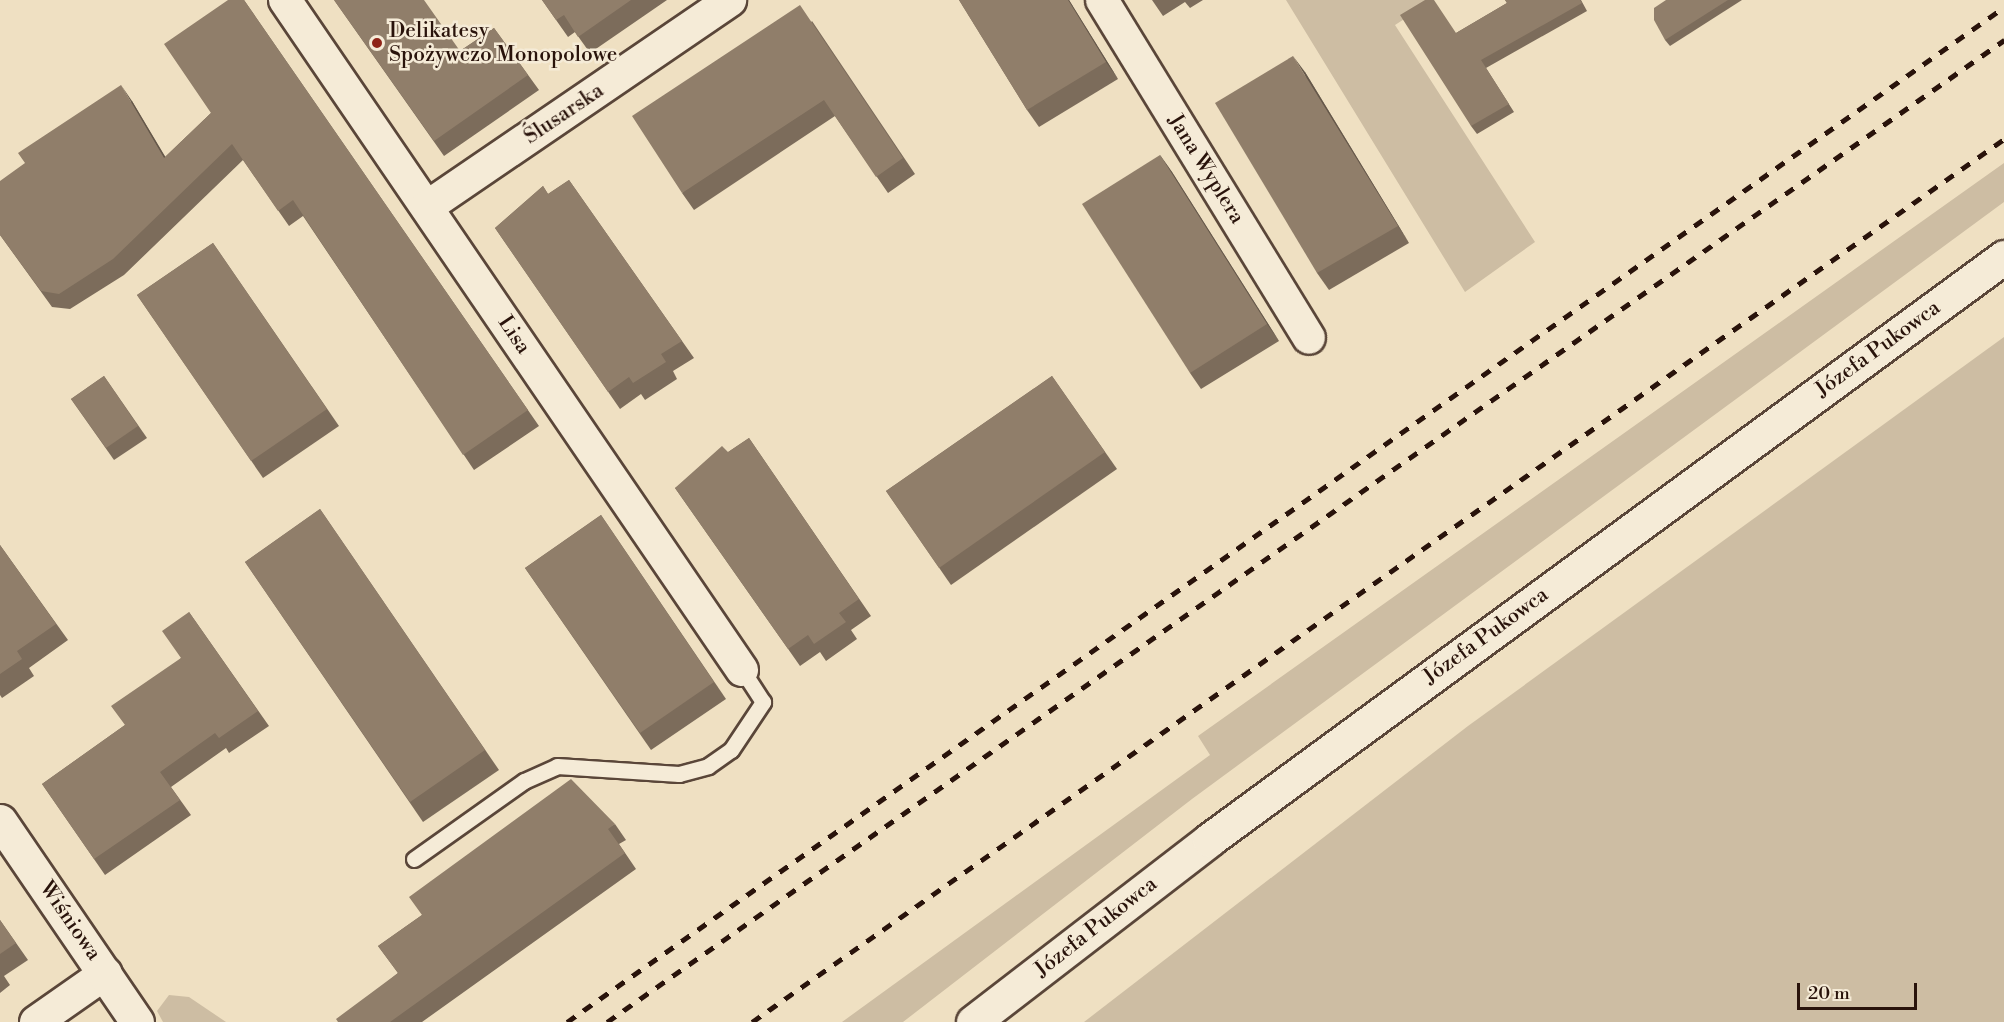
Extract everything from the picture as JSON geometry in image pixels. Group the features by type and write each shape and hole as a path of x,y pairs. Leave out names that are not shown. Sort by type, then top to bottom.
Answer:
{"street":[{"name":"Lisa","path":"285,0 742,670"},
{"name":"Ślusarska","path":"427,207 730,0"},
{"name":"Jana Wyplera","path":"1102,0 1309,338"},
{"name":"Józefa Pukowca","path":"973,1022 1209,840 2004,257"},
{"name":"Wiśniowa","path":"0,821 106,973 137,1022"},
{"path":"36,1022 106,973"}],"lane":[{"path":"414,859 524,781 557,766 679,774 708,766 731,750 763,702 742,670"}],"shaded area":[{"path":"1286,0 1434,0 1395,25 1535,242 1465,292"},
{"path":"2004,163 2004,202 1192,799 903,1022 842,1022 1210,755 1198,736"},
{"path":"2004,337 2004,1022 1084,1022 1468,726"},
{"path":"169,995 189,997 226,1022 163,1022 157,1011"}],"building":[{"path":"228,0 244,0 528,410 463,455 293,200 278,211 232,144 113,259 59,294 41,291 0,235 0,181 25,163 18,153 121,85 164,158 211,113 164,44"},
{"path":"334,0 424,0 460,51 494,28 528,75 434,141"},
{"path":"542,0 631,0 578,37 564,15 556,20"},
{"path":"959,0 1068,0 1106,62 1027,110"},
{"path":"1425,0 1434,0 1456,33 1507,3 1505,0 1580,0 1582,3 1481,60 1509,104 1471,126 1400,15"},
{"path":"1666,0 1728,0 1665,40 1654,20 1654,8"},
{"path":"800,5 903,158 876,177 824,100 682,193 632,116"},
{"path":"1293,56 1398,226 1317,273 1215,103"},
{"path":"1160,155 1267,324 1190,373 1082,204"},
{"path":"569,180 682,341 661,354 666,362 633,383 629,377 608,392 495,228 543,186 548,194"},
{"path":"213,243 327,409 251,461 137,295"},
{"path":"104,376 138,426 106,448 71,399"},
{"path":"1052,376 1105,452 939,568 886,491"},
{"path":"749,438 859,599 839,613 846,622 814,644 808,635 788,649 675,488 722,446 728,452"},
{"path":"320,509 485,750 410,802 245,562"},
{"path":"601,515 714,682 640,733 525,568"},
{"path":"0,545 56,624 17,651 22,659 0,674"},
{"path":"189,612 258,711 219,738 215,733 160,772 180,800 94,859 42,784 125,725 111,706 181,658 162,631"},
{"path":"571,779 615,824 608,829 625,853 390,1022 338,1022 336,1019 398,973 378,946 422,915 409,897"},
{"path":"0,920 16,943 0,954"}],"railway":[{"path":"567,1022 2004,7"},
{"path":"607,1022 2004,40"},
{"path":"752,1022 2004,139"}],"place":[{"name":"Delikatesy Spożywczo Monopolowe","path":"377,43"}]}
